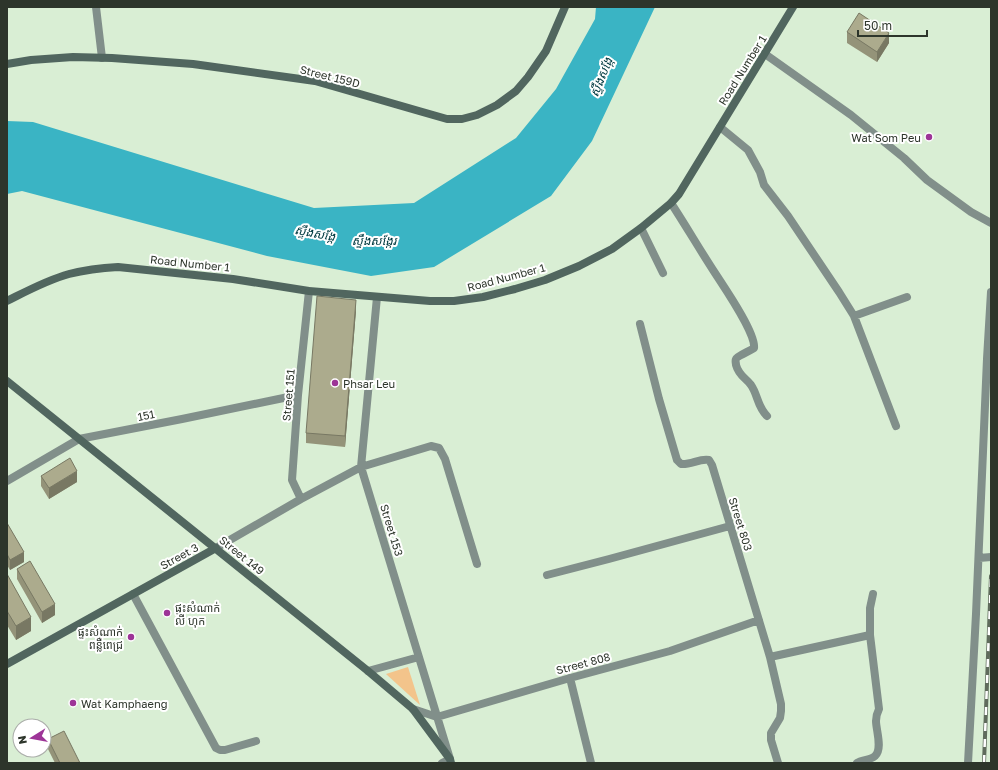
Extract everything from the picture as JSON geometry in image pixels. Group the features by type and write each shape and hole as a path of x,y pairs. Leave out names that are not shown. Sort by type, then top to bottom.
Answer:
{"street":[{"path":"96,7 102,58"},
{"name":"Street 159D","path":"7,64 31,60 73,57 193,64 315,81 419,111 447,118 462,119 477,115 497,105 516,92 546,51 565,7"},
{"name":"Road Number 1","path":"7,302 52,279 68,274 99,268 118,267 232,279 309,291 430,301 454,301 483,297 545,280 612,249 641,228 671,203 679,194 793,7"},
{"path":"765,54 851,115 904,158 928,180 970,212 991,223"},
{"path":"720,127 748,150 760,172 764,184 854,316 896,426"},
{"path":"671,203 748,326 755,344 754,348 737,358 735,362 738,371 753,388 761,411 767,416"},
{"path":"641,228 664,273"},
{"name":"Street 151","path":"301,498 292,480 298,395 309,291"},
{"path":"968,763 991,292"},
{"name":"Street 153","path":"377,297 361,467 437,717 448,762"},
{"path":"854,316 907,297"},
{"name":"Street 803","path":"640,324 659,399 677,460 681,464 687,465 705,459 709,460 712,465 770,657 781,704 780,718 771,732 771,740 778,763"},
{"name":"Street 149","path":"7,381 216,548 413,709 448,762"},
{"name":"151","path":"7,481 79,439 298,395"},
{"name":"Street 3","path":"7,664 216,548 301,498 361,467 432,446 439,448 445,459 477,564"},
{"path":"547,575 730,526"},
{"path":"979,558 991,557"},
{"path":"133,594 216,748 225,750 256,741"},
{"path":"857,763 876,756 879,751 876,719 879,709 870,635 870,608 873,594"},
{"name":"Street 808","path":"437,717 570,678 670,651 759,620"},
{"path":"770,657 870,635"},
{"path":"368,671 419,657"},
{"path":"570,678 592,763"},
{"path":"413,709 437,717"}],"shaded area":[{"path":"408,667 420,705 386,674"}],"water":[{"name":"ស្ទឹងសង្កែរ","path":"596,7 655,7 592,141 551,196 434,267 371,276 267,256 22,191 7,194 7,121 33,122 314,208 414,203 516,138 556,89 595,19"}],"building":[{"path":"859,13 889,33 877,52 847,32"},
{"path":"317,296 356,300 345,436 306,433"},
{"path":"70,458 77,471 49,488 41,476"},
{"path":"7,523 24,552 10,560 7,554"},
{"path":"30,561 55,604 42,612 17,569"},
{"path":"7,574 31,617 16,626 7,611"},
{"path":"64,731 80,763 60,763 52,747 52,737"}],"railway":[{"path":"984,763 991,576"}],"place":[{"name":"Wat Som Peu","path":"929,137"},
{"name":"Phsar Leu","path":"335,383"},
{"name":"ផ្ទះសំណាក់ លី ហុក","path":"167,613"},
{"name":"ផ្ទះសំណាក់ ពន្លឺពេជ្រ","path":"131,637"},
{"name":"Wat Kamphaeng","path":"73,703"}],"water label":[{"name":"ស្ទឹងសង្កែ","path":"601,77"},
{"name":"ស្ទឹងសង្កែ","path":"315,233"}]}
